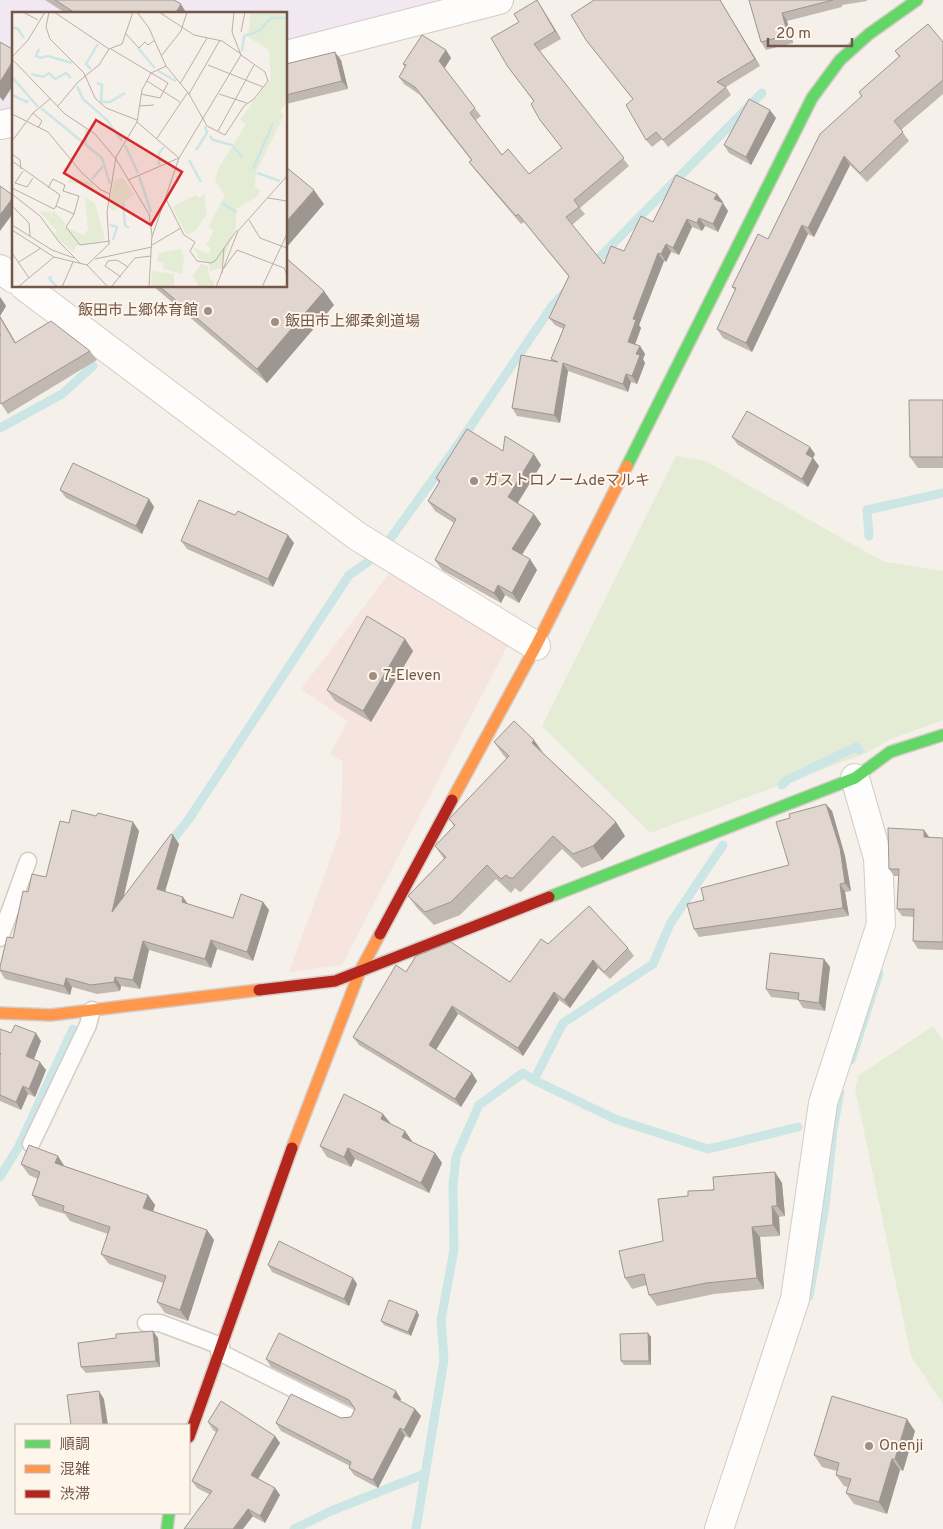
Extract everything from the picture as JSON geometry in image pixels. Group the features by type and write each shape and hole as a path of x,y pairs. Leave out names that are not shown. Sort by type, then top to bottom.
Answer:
{"street":[{"path":"190,1434 275,1192 360,971 536,646 812,98 840,60 869,34 917,0"},
{"path":"288,54 487,2"},
{"path":"0,268 12,277"},
{"path":"27,288 357,536 536,646"},
{"path":"0,1013 51,1015 335,980 855,778 890,752 943,735"},
{"path":"719,1529 795,1300 823,1103 881,924 878,858 855,778"},
{"path":"167,1529 169,1514"}],"lane":[{"path":"0,938 28,861"},
{"path":"31,1144 88,1025 92,1010"},
{"path":"146,1323 160,1323 220,1349 350,1417"}],"shaded area":[{"path":"0,0 447,0 288,42 288,12 12,12 12,108 0,111"},
{"path":"391,571 508,645 342,965 289,972 340,833 343,762 330,754 348,721 301,689"}],"green space":[{"path":"676,456 706,461 886,562 943,571 943,720 889,740 867,753 650,833 542,726"},
{"path":"933,1026 943,1041 943,1404 911,1356 855,1088 859,1075"}],"building":[{"path":"55,0 174,0 181,4 176,12 74,12"},
{"path":"537,0 555,31 534,44 624,158 574,200 579,207 566,217 604,264 611,246 624,251 641,216 653,222 676,175 717,194 714,199 723,203 713,224 699,218 697,223 687,219 673,248 666,244 661,254 658,253 633,319 636,320 628,342 640,346 636,354 640,355 632,376 626,374 623,384 563,363 554,415 512,408 521,355 558,362 551,359 565,325 549,318 569,276 518,214 516,216 469,162 472,160 415,87 399,77 406,65 403,64 422,35 446,50 439,61 475,108 470,113 502,155 508,149 529,174 562,148 540,120 531,104 534,101 508,67 491,38 519,22 514,14"},
{"path":"594,0 720,0 755,59 717,82 726,87 663,140 656,132 646,140 626,105 633,99 586,40 571,15"},
{"path":"749,0 833,0 782,13 788,35 761,42"},
{"path":"928,24 943,42 943,80 894,121 903,132 860,173 844,156 808,228 802,225 746,343 717,329 736,288 732,287 758,234 768,239 820,134 862,96 859,92 900,56 895,51"},
{"path":"0,42 12,49 12,62 0,82"},
{"path":"335,52 342,81 288,94 288,64"},
{"path":"749,99 770,110 746,157 724,145"},
{"path":"288,169 314,190 288,220"},
{"path":"0,186 12,195 12,199 0,215"},
{"name":"飯田市上郷柔剣道場","path":"288,260 324,291 257,369 161,288 288,288"},
{"path":"0,317 15,343 51,321 90,351 1,404"},
{"path":"909,400 943,400 943,457 910,457"},
{"path":"747,411 810,447 806,454 813,458 802,479 732,437"},
{"path":"467,429 503,451 505,436 534,454 508,497 534,514 512,549 530,559 512,593 498,585 494,593 435,560 456,519 428,501 440,481 436,478"},
{"path":"73,463 149,499 136,526 60,490"},
{"path":"199,500 235,515 238,511 288,535 268,579 181,541"},
{"name":"7-Eleven","path":"367,616 405,639 363,711 327,690"},
{"path":"514,721 534,740 532,743 616,822 593,846 573,854 553,836 513,878 506,875 501,879 487,865 451,902 425,912 408,896 446,857 435,846 455,825 449,819 509,756 494,742"},
{"path":"826,804 840,848 845,883 840,884 843,908 694,929 687,904 704,900 701,888 789,865 776,822 790,818 789,814"},
{"path":"72,810 96,816 98,813 133,822 112,912 171,834 173,835 157,889 183,897 182,902 233,918 241,894 263,902 247,952 211,940 205,959 143,941 133,980 115,977 114,982 91,985 66,978 64,986 0,970 7,937 13,938 23,891 28,892 32,874 46,877 60,821 69,823"},
{"path":"888,828 924,830 924,837 943,838 943,942 913,941 914,909 897,909 899,869 889,869"},
{"path":"589,906 628,948 604,972 593,960 564,1000 554,992 518,1048 452,1006 429,1045 472,1073 455,1099 353,1037 396,965 406,972 416,956 451,942 510,982 541,939 548,944"},
{"path":"770,953 824,959 819,1003 798,1000 799,993 766,989"},
{"path":"15,1025 36,1033 26,1056 40,1062 29,1089 23,1086 16,1102 0,1095 0,1029 11,1033"},
{"path":"344,1094 383,1114 381,1119 405,1131 402,1137 435,1153 421,1183 348,1148 344,1157 320,1146"},
{"path":"29,1145 58,1156 55,1163 148,1195 143,1208 207,1230 180,1310 157,1302 166,1276 101,1254 110,1227 63,1211 64,1206 32,1195 40,1172 21,1164"},
{"path":"775,1172 777,1206 772,1206 773,1225 752,1227 757,1278 706,1283 649,1295 644,1274 625,1278 619,1251 663,1241 658,1199 688,1196 688,1191 714,1190 713,1177"},
{"path":"279,1241 353,1278 344,1299 268,1265"},
{"path":"389,1300 417,1311 408,1332 381,1321"},
{"path":"153,1331 156,1361 81,1367 78,1343 116,1338 116,1334"},
{"path":"279,1333 396,1391 393,1397 415,1409 404,1430 400,1428 373,1480 349,1468 351,1462 276,1423 291,1394 341,1418 351,1417 355,1409 349,1400 266,1359"},
{"path":"648,1333 649,1361 621,1361 620,1334"},
{"path":"99,1391 103,1424 71,1424 67,1395"},
{"name":"Onenji","path":"832,1396 907,1419 879,1502 846,1493 851,1479 836,1475 839,1463 814,1455"},
{"path":"221,1401 275,1436 251,1475 275,1488 260,1516 248,1509 233,1529 184,1529 212,1491 192,1481 218,1429 208,1422"}],"waterway":[{"path":"591,266 762,93"},
{"path":"390,539 460,442 552,306 566,291"},
{"path":"0,428 62,394 93,366"},
{"path":"869,536 867,510 943,493"},
{"path":"167,847 189,819 349,575 368,562"},
{"path":"782,785 787,780 856,747 859,750"},
{"path":"416,1529 444,1360 441,1320 454,1250 453,1185 456,1157 479,1105 523,1073 534,1080 563,1023 653,964 670,924 723,845"},
{"path":"851,1060 879,973"},
{"path":"0,1177 19,1146 73,1029"},
{"path":"534,1080 615,1119 708,1149 798,1127"},
{"path":"809,1296 825,1206 833,1130 840,1092"},
{"path":"294,1529 331,1511 424,1474"}],"traffic: fast":[{"path":"627,466 812,98 840,60 869,34 917,0"},
{"path":"549,897 855,778 890,752 943,735"},
{"path":"167,1529 169,1514"}],"traffic: slow":[{"path":"452,800 536,646 627,466"},
{"path":"292,1148 360,971 380,934"},
{"path":"0,1013 51,1015 259,990"}],"traffic: jam":[{"path":"380,934 452,800"},
{"path":"259,990 335,981 549,897"},
{"path":"190,1434 292,1148"}],"place":[{"name":"飯田市上郷体育館","path":"208,311"},
{"name":"飯田市上郷柔剣道場","path":"275,322"},
{"name":"ガストロノームdeマルキ","path":"474,481"},
{"name":"7-Eleven","path":"373,676"},
{"name":"Onenji","path":"869,1446"}]}
